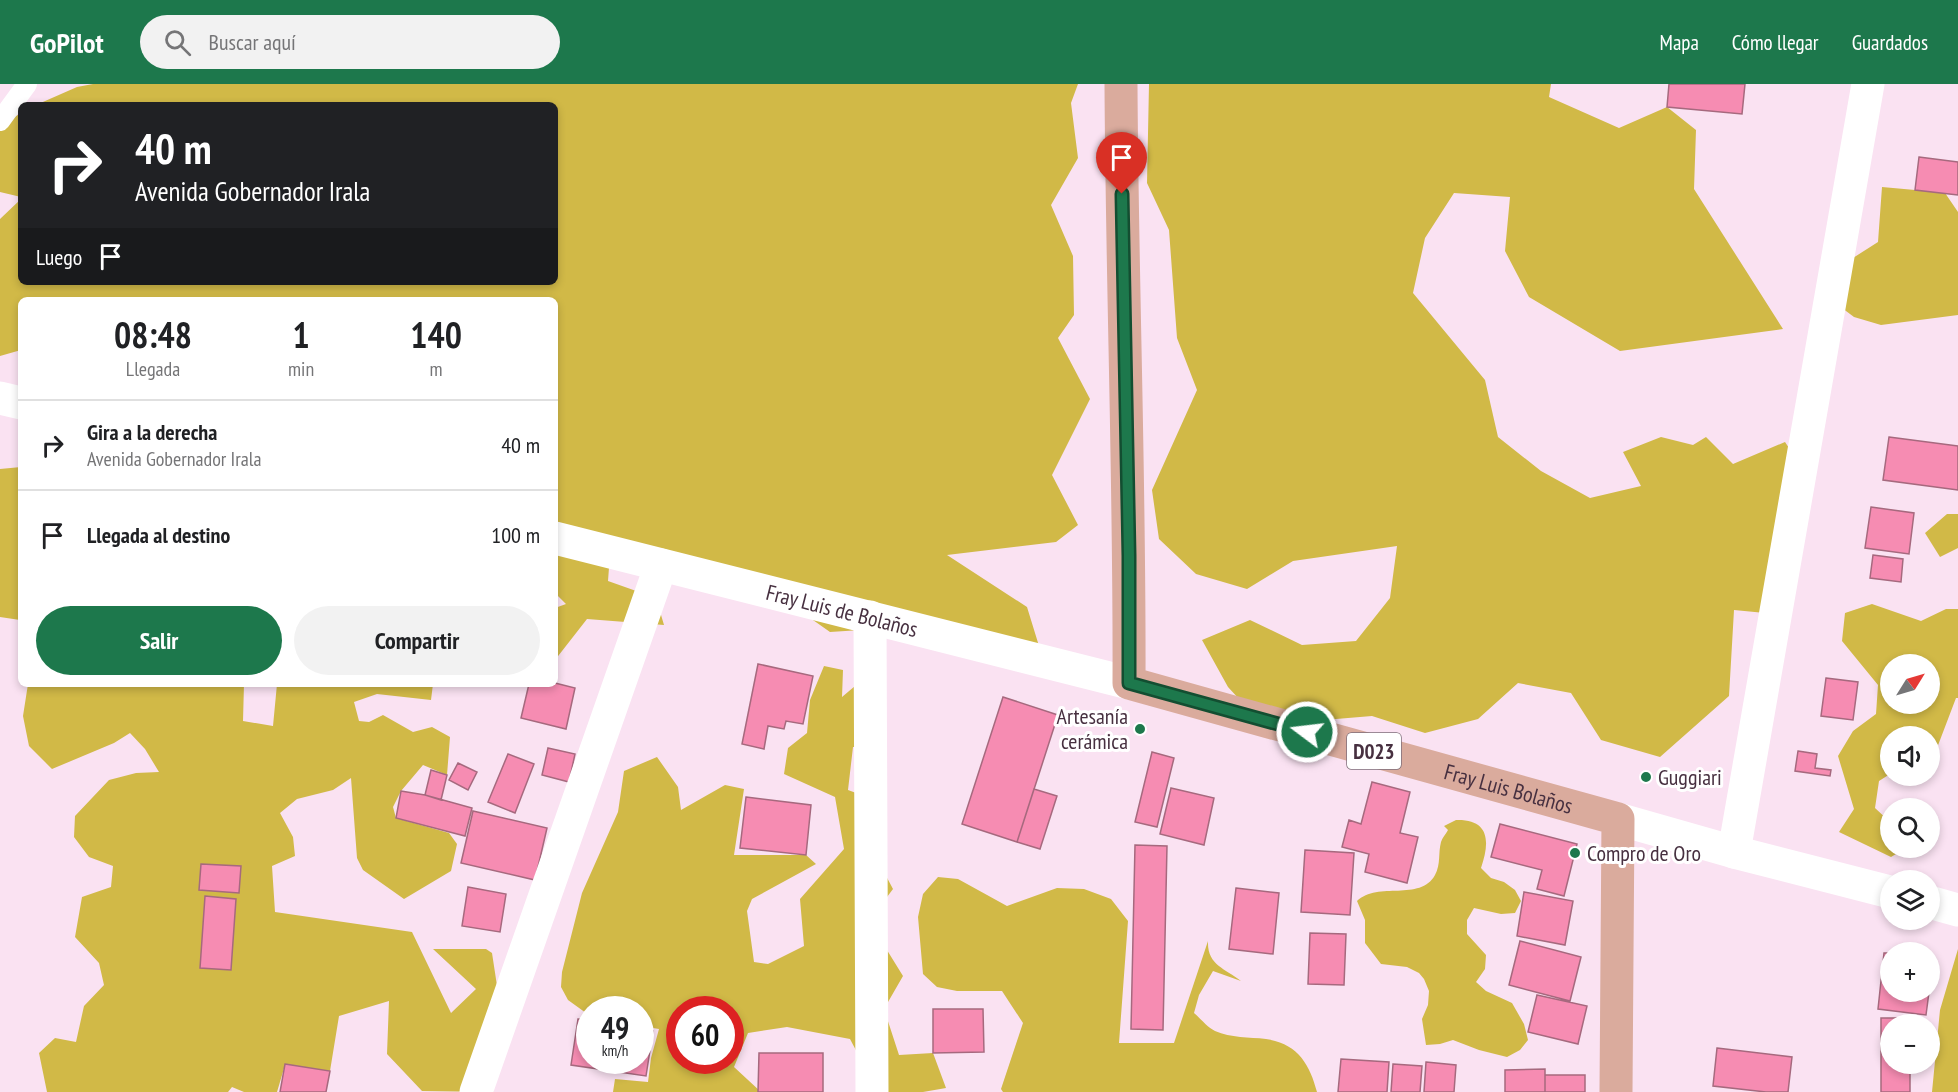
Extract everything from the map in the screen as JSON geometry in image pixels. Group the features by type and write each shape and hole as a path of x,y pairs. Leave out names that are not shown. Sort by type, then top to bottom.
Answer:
{"main road":[{"path":"1121,84 1129,683"},
{"name":"Fray Luis Bolaños","path":"1129,683 1618,819"},
{"path":"1616,1092 1618,819"}],"street":[{"path":"1734,852 1868,84"},
{"path":"0,398 18,402"},
{"name":"Fray Luis de Bolaños","path":"558,539 1129,683"},
{"path":"476,1092 662,565"},
{"path":"870,617 872,1092"},
{"name":"Fray Luis Bolaños","path":"1618,819 1880,889"},
{"path":"1940,905 1958,910"}],"lane":[{"path":"0,121 27,84"}],"shaded area":[{"path":"93,84 1078,84 1071,103 1078,158 1051,205 1073,256 1074,315 1058,338 1090,399 1052,475 1078,525 1056,542 947,555 1027,607 1039,646 907,627 830,632 776,594 610,554 608,581 656,598 664,625 587,619 558,656 558,607 566,604 558,596 558,297 18,297 18,351 0,356 0,219 18,202 18,285 558,285 558,102 43,102 77,87"},
{"path":"1149,84 1551,84 1549,97 1619,128 1667,107 1696,130 1694,189 1783,329 1620,351 1529,297 1505,251 1510,197 1454,193 1425,238 1413,293 1485,380 1498,437 1541,471 1590,498 1641,486 1623,452 1661,437 1693,445 1706,437 1733,464 1785,442 1807,475 1765,613 1734,610 1729,696 1660,757 1601,740 1571,693 1518,683 1478,719 1425,733 1372,716 1263,725 1228,687 1202,640 1250,620 1302,645 1356,641 1390,598 1397,546 1293,561 1247,589 1196,574 1159,539 1152,490 1197,390 1177,338 1169,230 1147,183"},
{"path":"18,115 18,196 0,192 0,126"},
{"path":"1882,187 1943,190 1958,212 1958,315 1881,325 1854,317 1830,299 1831,272 1878,242"},
{"path":"18,467 18,620 0,617 0,469"},
{"path":"1947,514 1958,514 1958,548 1940,557 1925,533"},
{"path":"1872,604 1921,621 1946,609 1958,609 1958,698 1956,698 1940,740 1940,726 1880,726 1880,780 1875,808 1880,813 1880,852 1839,832 1854,809 1838,756 1853,731 1876,714 1878,685 1842,641 1845,613"},
{"path":"824,666 843,670 842,697 855,686 870,747 853,747 848,790 875,800 869,844 893,889 869,921 903,976 884,1009 899,1055 933,1053 946,1088 923,1092 878,1092 850,1039 787,1027 748,1033 744,1043 744,996 666,996 666,1074 742,1074 761,1092 613,1092 615,1079 648,1082 649,1074 654,1074 654,1047 659,1029 654,1028 654,996 576,996 576,1006 568,1000 561,987 562,972 582,893 618,812 624,771 657,757 678,787 681,810 725,785 744,789 734,855 806,855 816,864 752,899 747,911 754,962 768,964 804,946 800,899 844,849 835,797 784,774 788,748 807,733 810,700"},
{"path":"28,687 244,687 243,721 273,726 277,687 433,687 431,700 377,694 354,702 359,721 369,722 383,715 413,732 432,727 450,737 447,775 423,765 401,791 393,807 396,818 449,833 457,844 451,871 404,899 363,870 357,858 351,778 333,790 297,799 280,813 293,837 295,856 272,866 275,912 412,932 451,1013 476,989 433,949 486,949 492,953 505,1038 493,1092 422,1091 387,1054 389,1001 339,1016 330,1071 285,1065 277,1092 244,1092 232,1087 228,1092 47,1092 39,1053 55,1038 76,1042 84,1006 104,985 99,963 75,937 82,897 111,887 113,866 89,857 74,837 75,816 109,780 136,773 159,772 145,749 130,733 114,743 52,769 29,746 23,716"},
{"path":"1456,820 1476,823 1481,828 1485,834 1486,849 1481,868 1491,878 1504,882 1515,890 1521,901 1515,913 1501,914 1474,908 1467,920 1467,934 1486,955 1485,969 1476,982 1486,991 1512,1003 1524,1024 1528,1040 1520,1050 1507,1057 1453,1040 1426,1045 1422,1019 1428,1005 1429,991 1424,979 1419,973 1407,967 1381,964 1365,943 1365,920 1357,901 1376,892 1409,890 1428,883 1438,867 1441,842 1448,830 1444,826"},
{"path":"938,877 958,879 1007,906 1057,888 1084,889 1111,899 1128,921 1119,1043 1174,1043 1208,941 1210,956 1214,961 1241,981 1213,971 1199,995 1194,1013 1215,1031 1234,1036 1277,1041 1294,1050 1306,1064 1317,1092 1003,1092 1001,1089 1023,1023 1002,991 957,991 937,987 923,974 918,917 923,894"},
{"path":"1958,949 1958,1092 1932,1092 1934,1074 1940,1074 1940,1010"}],"building":[{"path":"1669,84 1745,84 1742,114 1667,107"},
{"path":"1919,157 1958,162 1958,195 1915,190"},
{"path":"1889,437 1958,446 1958,490 1883,480"},
{"path":"1871,507 1914,513 1909,554 1865,548"},
{"path":"1873,555 1903,559 1901,582 1870,578"},
{"path":"758,664 813,676 803,724 786,721 784,729 768,726 764,749 742,744"},
{"path":"1826,678 1858,682 1853,720 1821,716"},
{"path":"558,684 575,688 566,729 521,718 528,687 558,687"},
{"path":"1003,697 1058,715 1017,842 962,824"},
{"path":"548,748 575,754 569,782 542,775"},
{"path":"1798,751 1817,754 1815,768 1831,770 1830,776 1795,771"},
{"path":"1152,752 1174,758 1157,827 1135,822"},
{"path":"508,754 534,764 515,813 488,802"},
{"path":"458,763 477,772 468,790 449,780"},
{"path":"431,770 447,775 441,800 425,795"},
{"path":"1372,782 1410,792 1400,833 1418,837 1407,883 1365,872 1369,854 1342,847 1349,820 1361,824"},
{"path":"1171,788 1214,798 1204,845 1160,834"},
{"path":"1034,789 1057,796 1040,849 1017,842"},
{"path":"401,791 472,808 465,836 396,818"},
{"path":"746,797 811,805 806,855 740,848"},
{"path":"473,811 547,828 535,880 461,863"},
{"path":"1500,824 1577,844 1564,896 1537,889 1542,870 1491,857"},
{"path":"1135,845 1167,846 1163,1030 1131,1029"},
{"path":"1305,850 1354,853 1350,915 1301,912"},
{"path":"201,864 241,866 239,893 199,890"},
{"path":"468,887 506,894 500,932 462,926"},
{"path":"1236,888 1279,893 1273,954 1229,949"},
{"path":"1524,892 1573,901 1565,945 1517,936"},
{"path":"205,896 236,899 231,970 200,968"},
{"path":"1310,933 1346,934 1344,985 1308,984"},
{"path":"1520,941 1581,957 1570,1001 1509,985"},
{"path":"1880,990 1880,1002 1928,1002 1926,1014 1878,1009"},
{"path":"1537,995 1587,1006 1578,1044 1528,1032"},
{"path":"933,1009 983,1009 984,1052 933,1053"},
{"path":"576,1032 576,1066 571,1065"},
{"path":"1717,1048 1792,1057 1788,1092 1713,1086"},
{"path":"759,1053 823,1053 823,1092 758,1092"},
{"path":"1341,1059 1389,1062 1387,1092 1338,1092"},
{"path":"1426,1062 1456,1065 1454,1092 1424,1092"},
{"path":"285,1064 330,1071 326,1092 280,1092"},
{"path":"1393,1064 1422,1066 1420,1092 1391,1092"},
{"path":"1545,1069 1545,1092 1505,1092 1505,1070"},
{"path":"1881,1074 1910,1074 1910,1092 1881,1092"},
{"path":"1545,1075 1585,1075 1585,1092 1545,1092"}],"place":[{"name":"Artesanía cerámica","path":"1140,729"},
{"name":"Guggiari","path":"1646,777"},
{"name":"Compro de Oro","path":"1575,853"}],"route":[{"path":"1122,194 1129,556 1129,683 1307,732"}]}
